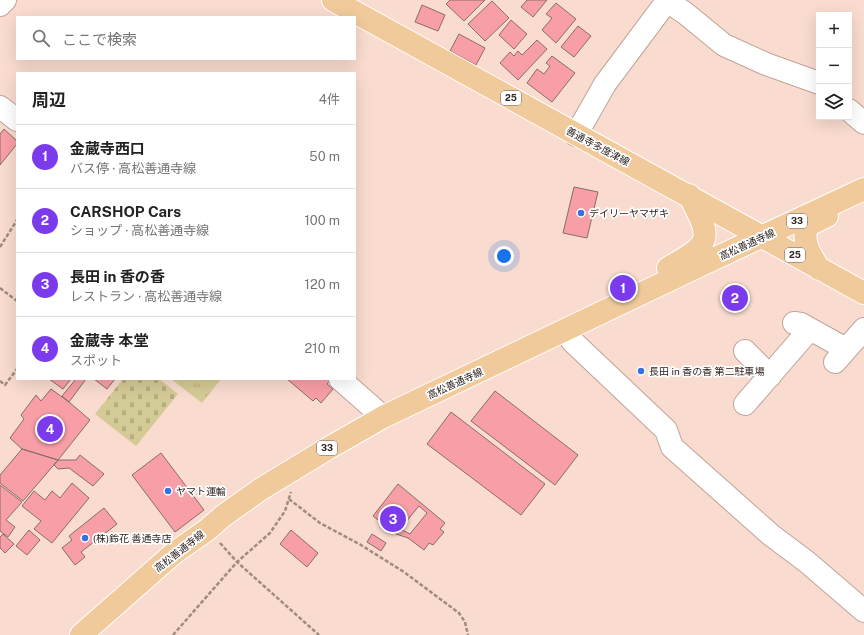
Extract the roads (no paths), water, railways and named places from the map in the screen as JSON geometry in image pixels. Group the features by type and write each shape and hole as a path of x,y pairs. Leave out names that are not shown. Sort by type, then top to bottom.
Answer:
{"main road":[{"name":"善通寺多度津線","path":"333,0 576,135 689,195 864,293"},
{"name":"高松善通寺線","path":"81,635 174,553 207,530 223,516 289,471 383,417 864,189"},
{"path":"605,311 621,294 686,257 702,245 706,234 702,220 689,195"},
{"path":"819,269 807,249 805,239 807,226 864,198"},
{"path":"727,217 735,229 736,236 729,252"}],"street":[{"path":"0,5 5,0"},
{"path":"576,135 605,84 667,1 685,13 724,45 766,64 816,82"},
{"path":"0,107 16,119"},
{"path":"852,113 864,123"},
{"path":"745,404 770,376 802,326 840,355 864,329"},
{"path":"572,341 666,430 672,447 771,535 807,562 864,611"},
{"path":"746,351 770,376"},
{"path":"341,380 383,417"}],"place":[{"name":"デイリーヤマザキ","path":"581,213"},
{"name":"金蔵寺西口","path":"623,288"},
{"name":"CARSHOP Cars","path":"735,298"},
{"name":"長田 in 香の香 第二駐車場","path":"641,371"},
{"name":"金蔵寺 本堂","path":"50,429"},
{"name":"ヤマト運輸","path":"168,491"},
{"name":"長田 in 香の香","path":"393,519"},
{"name":"(株)鈴花 善通寺店","path":"85,538"}]}
